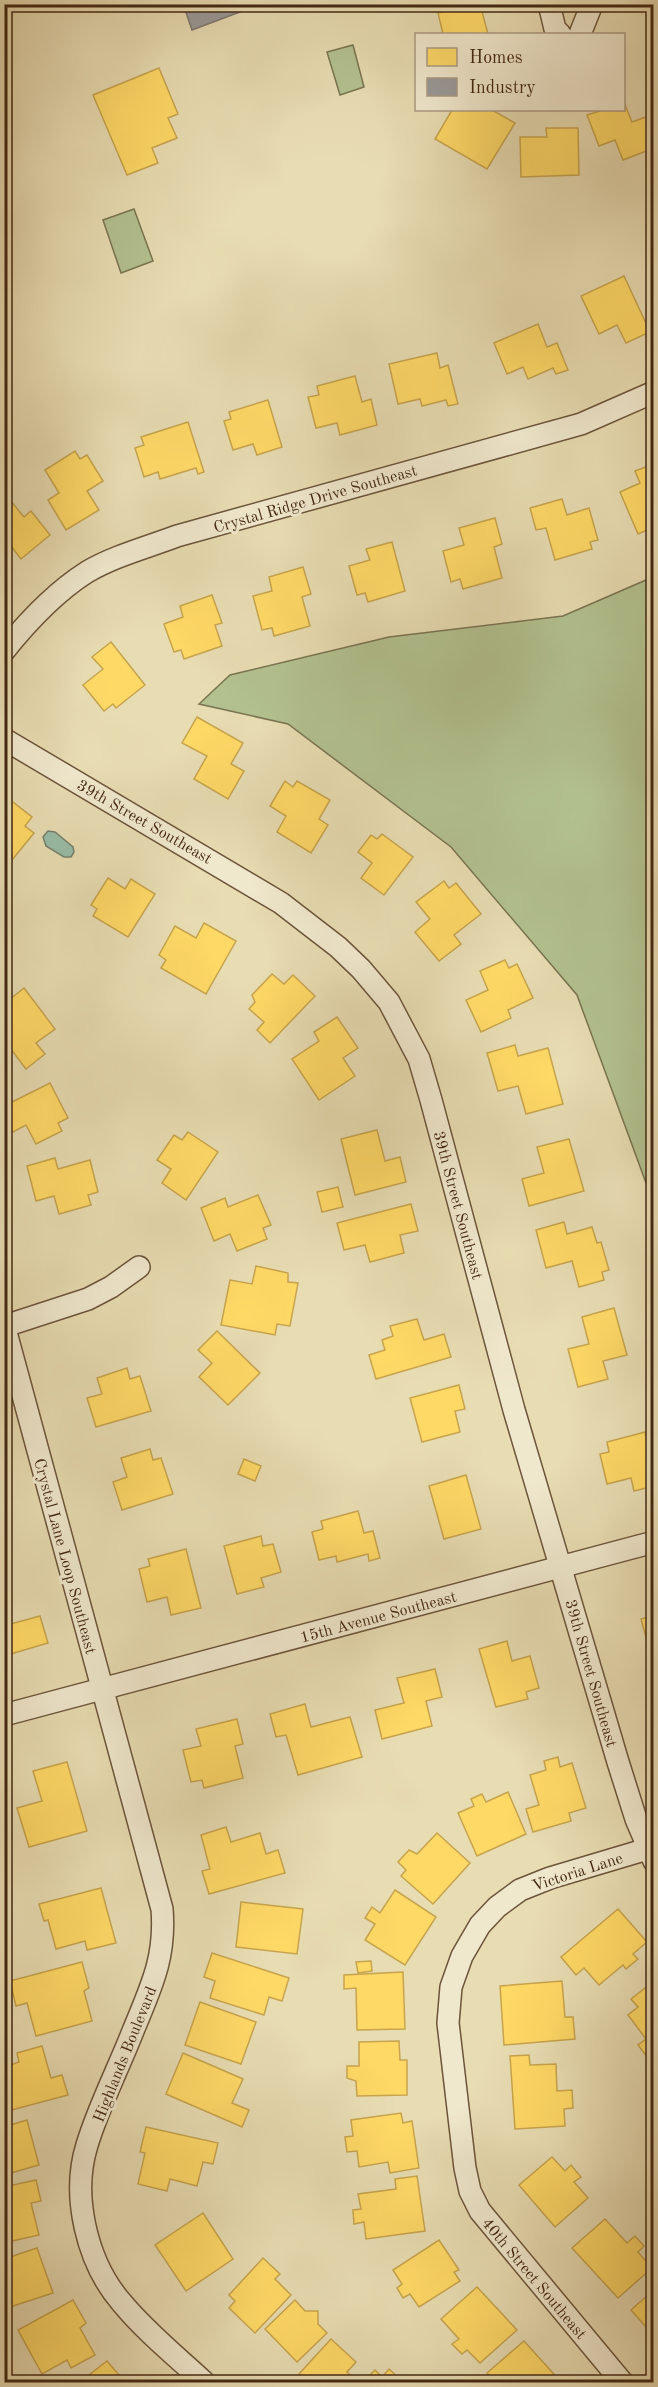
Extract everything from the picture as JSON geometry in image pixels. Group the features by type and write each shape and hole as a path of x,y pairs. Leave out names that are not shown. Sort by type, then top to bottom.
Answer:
{"street":[{"path":"549,4 555,29 559,33"},
{"path":"580,33 592,4"},
{"name":"Crystal Ridge Drive Southeast","path":"4,651 29,620 57,595 88,572 122,556 177,536 581,424 654,392"},
{"name":"39th Street Southeast","path":"4,739 281,903 338,947 362,969 389,1002 405,1029 422,1070 514,1410 618,1762 652,1852"},
{"name":"Crystal Lane Loop Southeast","path":"101,1689 5,1326 88,1299 111,1287 139,1267"},
{"name":"15th Avenue Southeast","path":"101,1689 654,1542"},
{"path":"4,1715 101,1689"},
{"name":"Highlands Boulevard","path":"101,1689 162,1909 164,1934 161,1957 152,1984 87,2145 81,2175 83,2208 90,2245 104,2275 122,2303 204,2382"},
{"name":"Victoria Lane","path":"448,2023 451,1987 462,1956 480,1925 497,1908 520,1890 550,1878 652,1852"},
{"name":"40th Street Southeast","path":"448,2023 465,2168 470,2191 480,2211 621,2382"}],"shaded area":[{"path":"353,45 364,87 340,95 327,52"},
{"path":"134,209 153,261 121,273 103,220"},
{"path":"653,577 653,1202 577,995 451,847 288,724 199,704 230,675 389,637 563,616"},
{"path":"48,831 55,832 73,847 74,852 71,857 64,857 46,846 43,837"}],"building: Homes":[{"path":"469,4 480,4 488,33 443,33 438,13"},
{"path":"159,68 178,114 168,118 177,138 152,148 158,163 127,175 93,95"},
{"path":"625,104 632,122 654,114 654,148 623,160 615,140 599,146 587,115 600,111 625,111"},
{"path":"451,111 494,111 515,123 487,169 435,139"},
{"path":"546,128 578,128 579,175 521,177 520,137 547,137"},
{"path":"624,276 650,332 626,343 617,325 599,334 581,296"},
{"path":"538,324 547,347 557,343 568,370 556,374 553,368 528,379 523,367 507,374 494,343"},
{"path":"437,353 440,368 448,365 458,404 448,406 446,400 422,406 420,399 398,404 389,364"},
{"path":"355,376 362,402 371,399 377,425 340,435 337,423 316,428 308,397 319,395 317,386"},
{"path":"268,400 282,447 257,455 253,444 233,450 224,421 231,419 229,412"},
{"path":"188,422 204,472 198,474 196,468 160,479 158,472 144,477 135,448 144,445 141,437"},
{"path":"75,451 80,459 87,455 103,481 87,491 99,510 66,530 48,500 59,493 45,470"},
{"path":"654,464 654,527 638,534 620,492 640,483 635,471"},
{"path":"5,494 24,517 31,511 50,535 21,559 11,546 4,551"},
{"path":"562,499 567,515 589,508 598,540 590,542 592,549 555,560 546,528 536,530 530,508"},
{"path":"495,518 502,544 494,547 502,578 463,589 460,579 451,582 443,551 464,545 459,528"},
{"path":"392,542 405,591 368,602 365,593 357,595 349,566 370,560 366,549"},
{"path":"303,567 311,594 302,597 310,626 274,636 272,628 262,630 253,596 272,591 269,577"},
{"path":"212,595 222,623 215,625 222,646 184,659 181,650 174,652 164,624 183,617 180,606"},
{"path":"111,642 145,685 116,708 113,704 104,711 83,685 103,669 92,657"},
{"path":"197,717 243,743 231,764 244,771 228,799 194,779 207,756 182,743"},
{"path":"285,781 293,787 297,781 330,800 319,819 328,825 311,853 277,832 286,816 270,806"},
{"path":"4,795 32,817 25,826 34,833 4,870"},
{"path":"382,834 413,857 384,895 361,878 372,863 358,852 371,835 377,839"},
{"path":"108,878 125,889 131,879 155,894 128,937 93,916 97,909 91,905"},
{"path":"444,881 449,888 456,883 481,914 454,935 461,944 439,961 415,932 430,919 416,902"},
{"path":"204,923 236,941 206,994 161,968 166,960 159,955 175,926 196,938"},
{"path":"505,960 509,968 517,964 533,998 508,1010 511,1018 481,1032 466,1000 488,990 480,971"},
{"path":"272,974 284,984 293,975 315,996 270,1043 257,1030 264,1022 249,1009 255,1002 252,995"},
{"path":"24,988 55,1029 36,1043 45,1054 26,1069 4,1040 4,1019 7,1017 4,1013 4,1004"},
{"path":"337,1017 358,1048 343,1058 355,1076 319,1100 292,1059 319,1041 314,1032"},
{"path":"515,1045 518,1056 548,1048 563,1104 526,1114 518,1086 498,1091 487,1053"},
{"path":"50,1083 68,1118 58,1123 62,1131 36,1144 26,1125 13,1132 4,1115 4,1106"},
{"path":"377,1130 385,1161 400,1157 406,1182 355,1195 341,1139"},
{"path":"188,1132 218,1152 186,1200 162,1183 171,1169 157,1160 174,1135 182,1140"},
{"path":"569,1139 584,1191 529,1206 522,1179 544,1173 537,1147"},
{"path":"55,1158 58,1169 90,1160 98,1192 88,1195 91,1205 59,1214 54,1196 36,1201 27,1166"},
{"path":"338,1187 343,1207 322,1212 317,1192"},
{"path":"258,1195 271,1225 263,1228 267,1239 237,1251 230,1234 214,1241 201,1208 225,1198 228,1207"},
{"path":"411,1204 418,1231 400,1235 404,1253 370,1262 365,1245 344,1250 337,1223"},
{"path":"564,1222 567,1234 592,1227 597,1243 601,1242 609,1270 602,1272 604,1280 579,1287 572,1261 546,1268 536,1230"},
{"path":"256,1266 288,1273 288,1282 298,1283 290,1326 277,1324 275,1335 221,1325 230,1280 252,1284"},
{"path":"614,1308 627,1355 603,1361 608,1379 578,1387 568,1349 589,1344 582,1317"},
{"path":"417,1319 424,1340 444,1334 451,1357 376,1379 369,1355 385,1350 382,1340 393,1336 390,1326"},
{"path":"217,1331 260,1373 228,1405 199,1377 212,1363 198,1350"},
{"path":"127,1368 130,1379 140,1376 151,1411 96,1427 87,1398 102,1394 97,1378"},
{"path":"459,1385 465,1409 455,1411 460,1432 422,1442 410,1398"},
{"path":"645,1432 650,1455 654,1454 654,1486 634,1491 631,1478 607,1484 600,1454 609,1452 607,1442"},
{"path":"150,1449 153,1460 161,1458 173,1494 122,1510 113,1482 127,1477 121,1458"},
{"path":"244,1459 261,1466 255,1481 238,1474"},
{"path":"466,1475 481,1529 444,1539 429,1486"},
{"path":"358,1511 364,1533 373,1531 380,1558 369,1561 368,1554 337,1562 336,1556 319,1560 312,1532 323,1529 321,1521"},
{"path":"261,1536 263,1546 273,1544 281,1572 261,1578 264,1587 237,1594 224,1546"},
{"path":"186,1549 201,1608 171,1615 167,1597 147,1602 139,1569 150,1566 148,1559"},
{"path":"654,1615 654,1648 649,1649 641,1619"},
{"path":"40,1616 48,1643 4,1656 4,1620 8,1619 11,1624"},
{"path":"507,1641 512,1661 530,1656 539,1688 526,1692 528,1699 496,1707 479,1649"},
{"path":"435,1669 442,1697 426,1701 432,1726 382,1739 375,1710 404,1703 397,1678"},
{"path":"305,1704 311,1727 350,1717 362,1757 298,1775 286,1735 276,1737 270,1714"},
{"path":"237,1719 243,1744 235,1746 243,1778 204,1788 202,1780 191,1782 183,1750 201,1746 196,1729"},
{"path":"558,1757 560,1767 572,1763 586,1808 569,1813 571,1821 533,1832 526,1809 539,1805 530,1775 546,1770 544,1761"},
{"path":"67,1762 87,1831 29,1847 17,1808 42,1801 33,1771"},
{"path":"508,1792 526,1834 477,1856 458,1813 474,1806 471,1799 482,1794 486,1802"},
{"path":"226,1827 231,1842 260,1833 266,1854 278,1850 285,1873 209,1894 202,1871 210,1869 201,1835"},
{"path":"437,1833 470,1863 433,1904 401,1876 406,1870 398,1862 409,1850 417,1854"},
{"path":"101,1888 116,1943 87,1950 85,1941 56,1949 48,1920 44,1921 39,1904"},
{"path":"395,1890 436,1917 405,1965 365,1940 375,1924 365,1918 372,1907 380,1913"},
{"path":"241,1902 303,1909 297,1954 236,1947"},
{"path":"618,1909 647,1942 633,1954 638,1959 626,1969 623,1965 599,1985 584,1968 576,1975 561,1957"},
{"path":"212,1953 289,1978 282,2001 269,1997 264,2015 210,1998 215,1981 204,1977"},
{"path":"371,1961 372,1971 358,1973 356,1962"},
{"path":"82,1962 89,1988 84,1991 92,2021 36,2036 27,2003 16,2006 10,1981"},
{"path":"403,1972 405,2029 357,2030 356,1988 344,1989 344,1975"},
{"path":"562,1981 565,2017 573,2017 575,2039 504,2045 500,1986"},
{"path":"654,1981 654,2060 651,2062 638,2045 646,2039 628,2015 638,2007 631,1999"},
{"path":"200,2002 256,2022 241,2064 185,2045"},
{"path":"399,2041 400,2060 407,2060 407,2095 357,2096 356,2081 347,2078 347,2066 359,2066 359,2042"},
{"path":"42,2046 51,2078 62,2075 68,2095 4,2112 4,2067 19,2062 17,2053"},
{"path":"183,2053 243,2079 232,2103 249,2110 242,2127 166,2094"},
{"path":"529,2055 530,2065 556,2064 557,2091 572,2090 573,2108 564,2109 565,2126 515,2129 510,2056"},
{"path":"401,2113 403,2123 412,2121 419,2168 390,2173 388,2162 359,2167 357,2151 347,2152 345,2137 353,2136 351,2120"},
{"path":"27,2120 39,2165 4,2175 4,2127"},
{"path":"146,2127 218,2143 213,2164 203,2162 197,2186 170,2179 167,2191 138,2184 145,2153 140,2152"},
{"path":"552,2157 565,2171 571,2165 581,2177 574,2182 588,2198 555,2227 519,2185"},
{"path":"417,2176 425,2231 366,2239 364,2222 354,2224 353,2210 361,2209 358,2194 396,2189 395,2179"},
{"path":"36,2180 41,2201 31,2203 39,2235 12,2241 9,2228 4,2229 4,2187"},
{"path":"203,2213 233,2259 186,2291 155,2245"},
{"path":"605,2219 627,2243 635,2236 644,2246 638,2252 652,2268 618,2298 572,2248"},
{"path":"439,2240 459,2270 454,2272 460,2281 419,2307 410,2294 403,2298 397,2288 402,2284 393,2270"},
{"path":"37,2248 53,2293 4,2309 4,2259"},
{"path":"263,2258 280,2274 275,2279 291,2295 255,2333 229,2308 235,2301 229,2295"},
{"path":"477,2287 517,2330 480,2363 467,2350 462,2354 452,2344 459,2339 441,2319"},
{"path":"649,2294 654,2298 654,2336 631,2310"},
{"path":"73,2300 86,2323 80,2328 95,2355 71,2368 67,2360 42,2374 18,2330"},
{"path":"295,2300 305,2311 318,2311 318,2324 327,2333 297,2362 265,2329"},
{"path":"331,2339 356,2362 347,2372 357,2381 308,2382 299,2374"},
{"path":"524,2341 561,2382 496,2382 487,2373"},
{"path":"107,2361 125,2382 80,2382"},
{"path":"389,2369 403,2382 363,2382 375,2370 382,2377"}],"building: Industry":[{"path":"183,4 261,4 192,30"}]}
